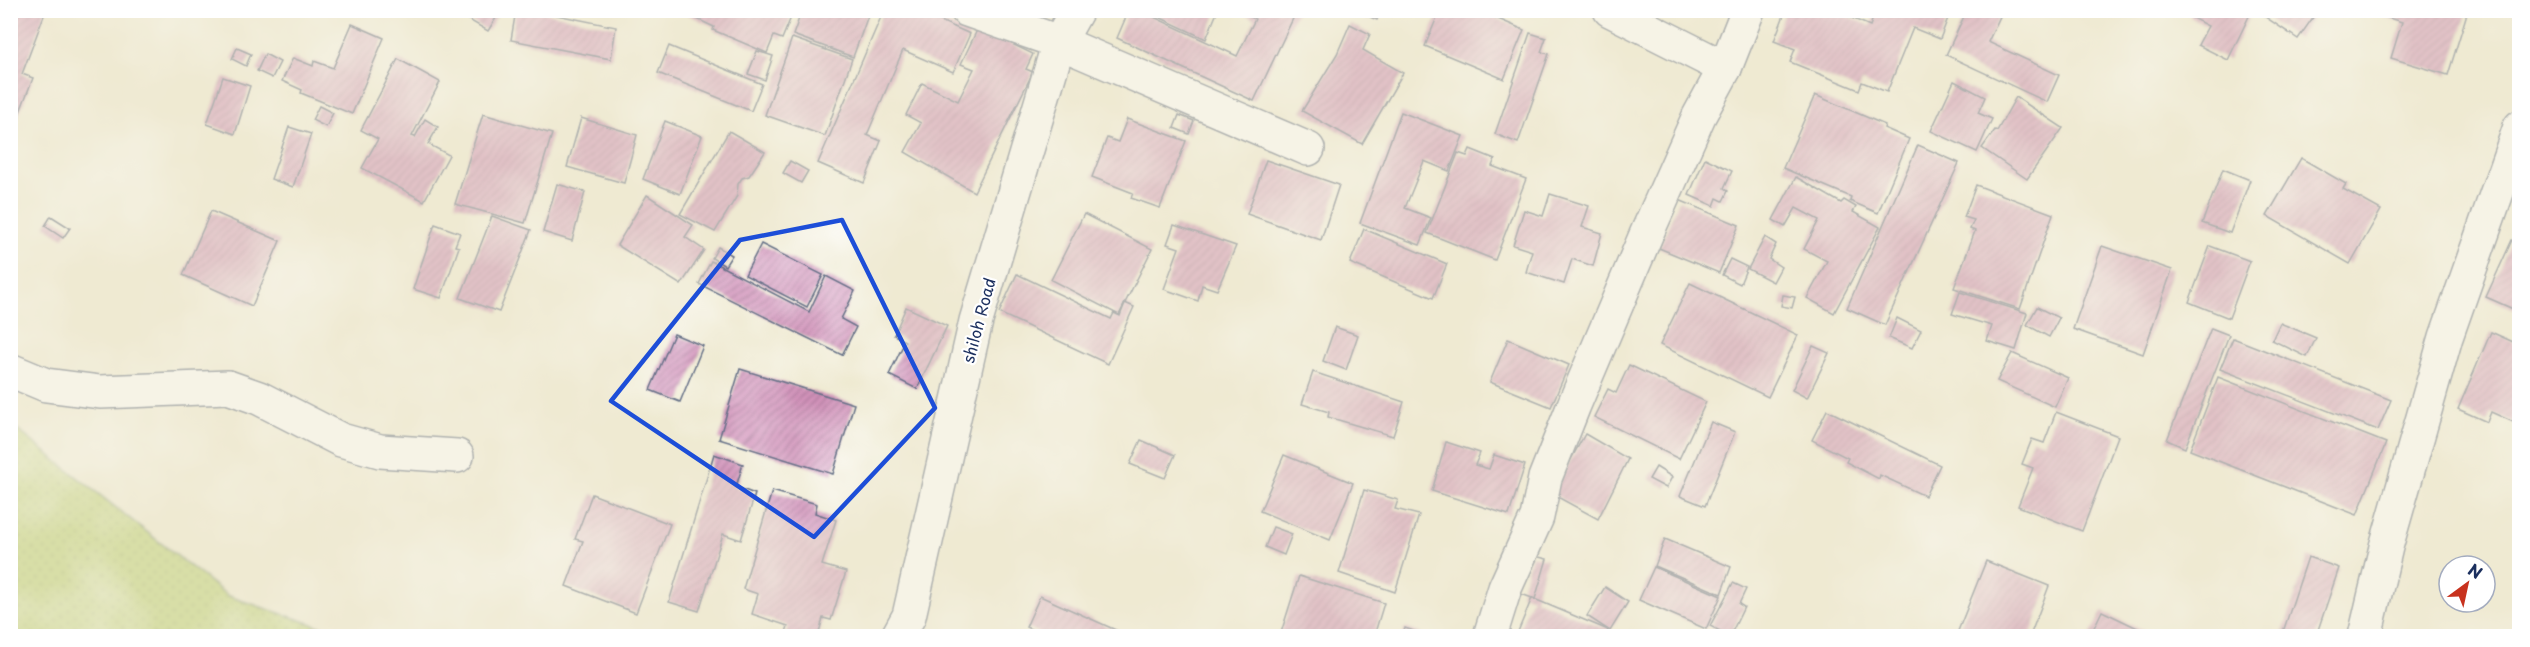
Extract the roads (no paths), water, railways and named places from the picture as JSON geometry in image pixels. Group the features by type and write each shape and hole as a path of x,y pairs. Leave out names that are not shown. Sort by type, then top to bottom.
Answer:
{"street":[{"path":"967,10 1059,42 1308,149"},
{"name":"shiloh Road","path":"898,636 909,616 976,321 1059,42 1077,10"},
{"path":"1610,10 1725,68"},
{"path":"1490,636 1505,588 1537,517 1545,477 1574,405 1699,116 1725,68 1748,10"},
{"path":"2365,636 2386,547 2446,337 2520,127"},
{"path":"10,370 46,385 100,392 228,387 259,398 315,429 352,444 380,451 457,456"}]}
